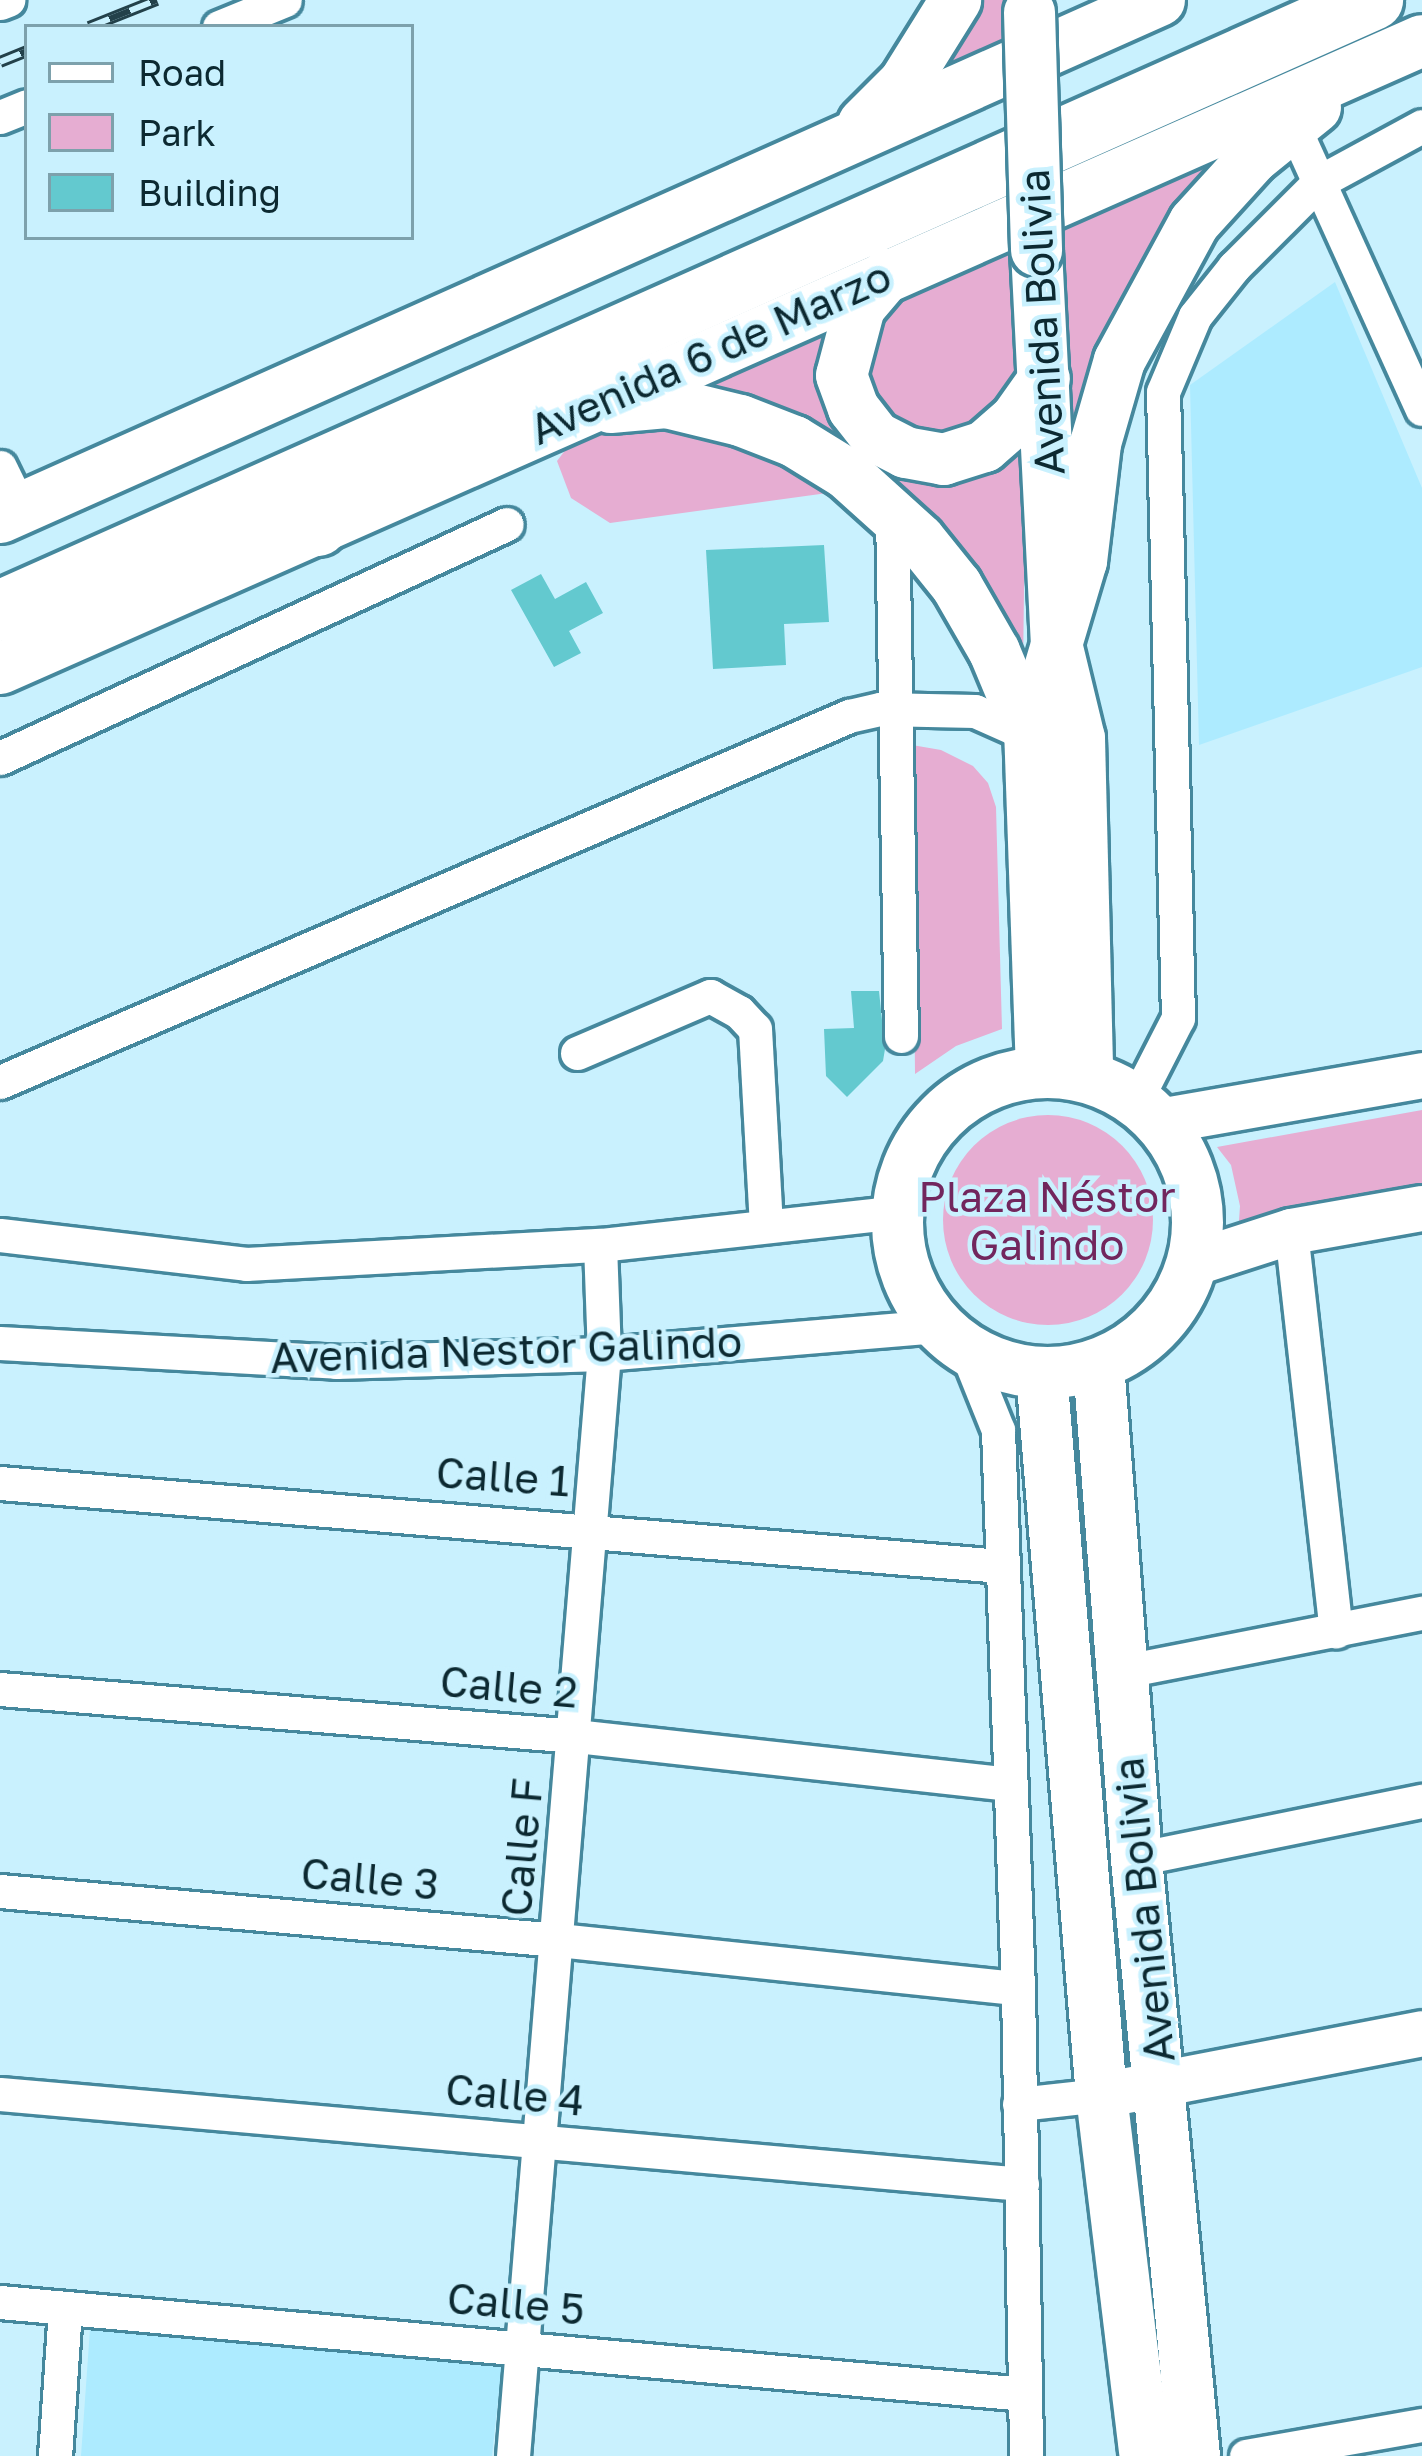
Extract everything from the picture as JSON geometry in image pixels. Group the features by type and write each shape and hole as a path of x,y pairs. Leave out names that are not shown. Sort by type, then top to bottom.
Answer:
{"highway":[{"name":"Avenida 6 de Marzo","path":"3,545 1289,0"},
{"name":"Avenida 6 de Marzo","path":"3,545 171,535 1396,31"},
{"path":"171,535 318,526"}],"main road":[{"path":"835,147 904,82 955,0"},
{"path":"3,545 835,147 1159,0"},
{"name":"Avenida Bolivia","path":"1029,6 1056,643 1079,737 1064,1074"},
{"path":"1056,643 1081,561 1095,443 1118,360 1194,222 1252,158 1396,31"},
{"name":"Avenida 6 de Marzo","path":"0,668 887,274 1396,31"},
{"path":"887,274 859,308 841,375 853,408 876,436 904,452 943,459 984,446 1015,419 1044,378"},
{"path":"563,416 666,402 740,420 829,462 892,512 956,585 994,651 1029,735"},
{"name":"Avenida Bolivia","path":"1056,643 1029,735 1064,1074"},
{"path":"1064,1074 1147,1111 1178,1147 1194,1191 1197,1235 1178,1296 1157,1324 1130,1348 1098,1364 1040,1372 996,1363 952,1337 904,1267 897,1212 905,1169 927,1130 958,1099 998,1078 1064,1074"},
{"name":"Avenida Bolivia","path":"1098,1364 1136,1859 1194,2456"},
{"name":"Avenida Bolivia","path":"1040,1372 1102,2095 1145,2456"}],"street":[{"path":"226,24 285,0"},
{"path":"1292,123 1422,409"},
{"path":"1422,126 1319,182 1234,267 1195,316 1163,392 1178,1018 1147,1111 1422,1076"},
{"path":"892,512 902,1036"},
{"path":"0,758 507,524"},
{"path":"0,1082 849,716 896,710 974,711 1029,735"},
{"path":"577,1053 710,996 739,1012 754,1029 766,1225"},
{"path":"1192,1263 1291,1231 1422,1208"},
{"path":"0,1235 246,1264 600,1245 897,1212"},
{"path":"1291,1231 1336,1631"},
{"name":"Calle F","path":"513,2456 592,1528 604,1354 600,1245"},
{"path":"952,1337 998,1430 1018,1988 1026,2456"},
{"name":"Avenida Nestor Galindo","path":"0,1342 336,1362 952,1337"},
{"name":"Calle 1","path":"0,1483 592,1528 1000,1566"},
{"path":"1120,1672 1422,1613"},
{"name":"Calle 2","path":"0,1690 575,1736 1009,1784"},
{"path":"1136,1859 1422,1801"},
{"name":"Calle 3","path":"0,1892 558,1940 1018,1988"},
{"path":"1019,2104 1102,2095 1422,2033"},
{"name":"Calle 4","path":"0,2094 1022,2184"},
{"name":"Calle 5","path":"0,2302 1025,2394"},
{"path":"55,2456 65,2308"},
{"path":"1246,2456 1422,2425"}],"shaded area":[{"path":"1335,282 1422,488 1422,667 1199,745 1190,385"},
{"path":"90,2329 502,2364 492,2456 81,2456"}],"green space":[{"path":"974,0 1007,0 1009,50 918,90"},
{"path":"1267,125 1067,502 1060,216"},
{"path":"1015,232 1022,364 1004,411 941,443 886,426 859,355 885,301"},
{"path":"840,320 873,454 1026,435 1023,670 972,573 670,389"},
{"path":"644,422 705,433 782,460 842,491 610,523 571,498 557,461 573,440 611,425"},
{"path":"912,745 941,750 973,766 988,783 996,807 1002,1029 956,1046 915,1074"},
{"path":"1422,1110 1422,1201 1238,1235 1240,1206 1231,1165 1217,1147"},
{"name":"Plaza Néstor Galindo","path":"1048,1115 1088,1123 1122,1146 1145,1180 1153,1220 1145,1260 1122,1294 1088,1317 1048,1325 1008,1317 974,1294 951,1260 943,1220 951,1180 974,1146 1008,1123"}],"building":[{"path":"824,545 829,622 784,624 786,665 713,669 706,550"},
{"path":"541,574 555,599 586,582 603,613 569,631 581,653 554,667 511,590"},
{"path":"851,991 879,991 885,1049 883,1061 847,1097 826,1076 824,1029 854,1028"}],"railway":[{"path":"97,24 157,0"},
{"path":"0,62 24,52"}]}
